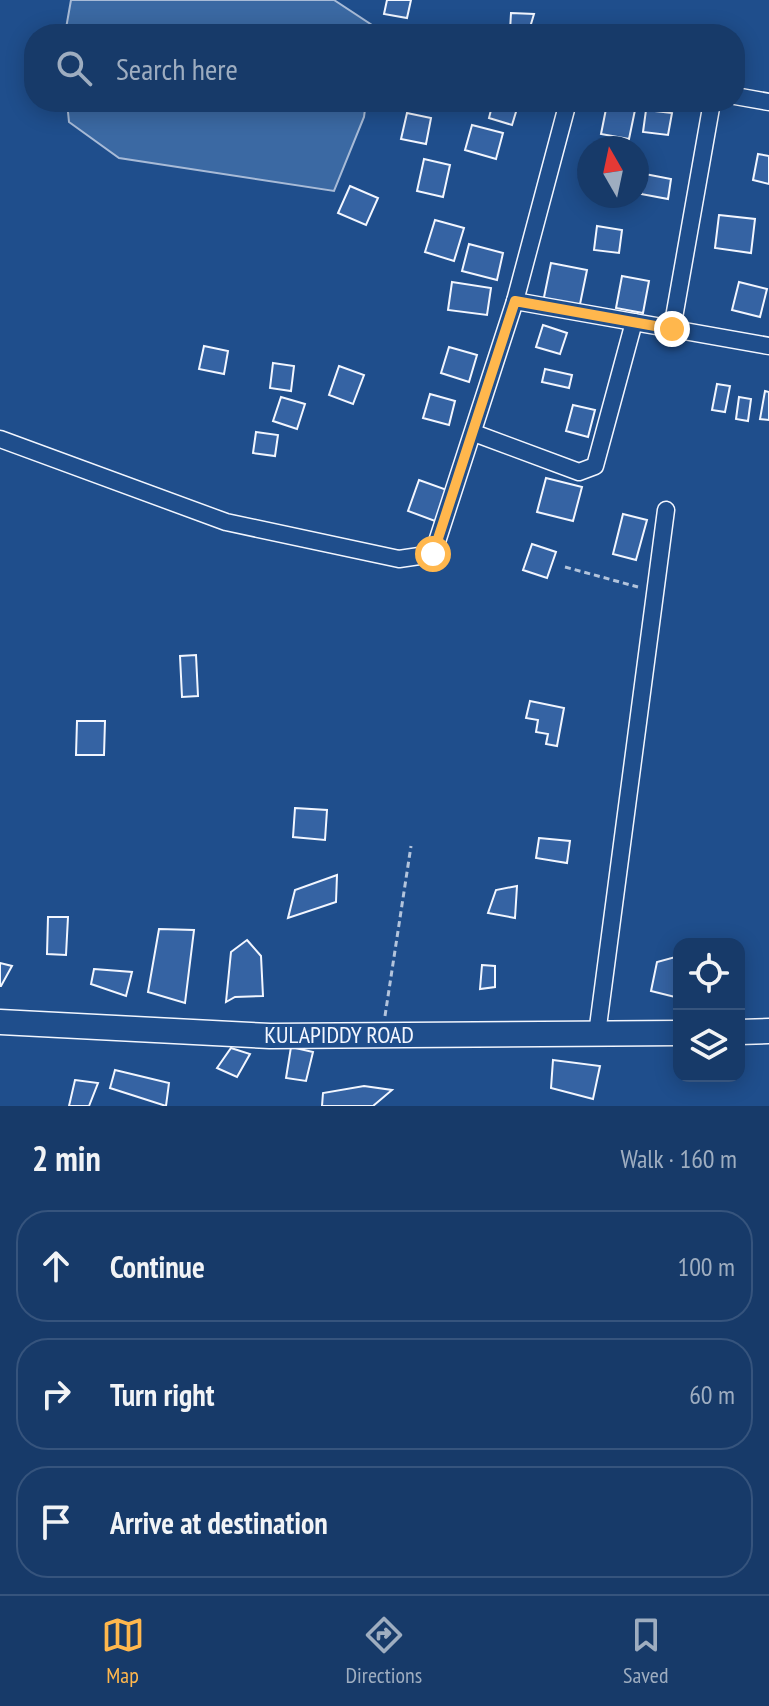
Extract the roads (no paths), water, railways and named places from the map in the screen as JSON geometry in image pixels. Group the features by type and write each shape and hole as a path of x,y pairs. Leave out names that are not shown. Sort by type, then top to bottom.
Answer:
{"main road":[{"name":"KULAPIDDY ROAD","path":"0,1022 270,1036 673,1033"},
{"path":"745,1032 769,1031"}],"street":[{"path":"745,98 769,102"},
{"path":"0,439 226,522 399,559 433,554 515,301 565,112"},
{"path":"672,329 710,112"},
{"path":"515,301 769,346"},
{"path":"474,433 579,472 595,466 634,322"},
{"path":"597,1034 666,510"}],"water":[{"path":"71,0 334,0 370,24 67,24"},
{"path":"68,112 365,112 334,191 119,158 69,122"}]}
